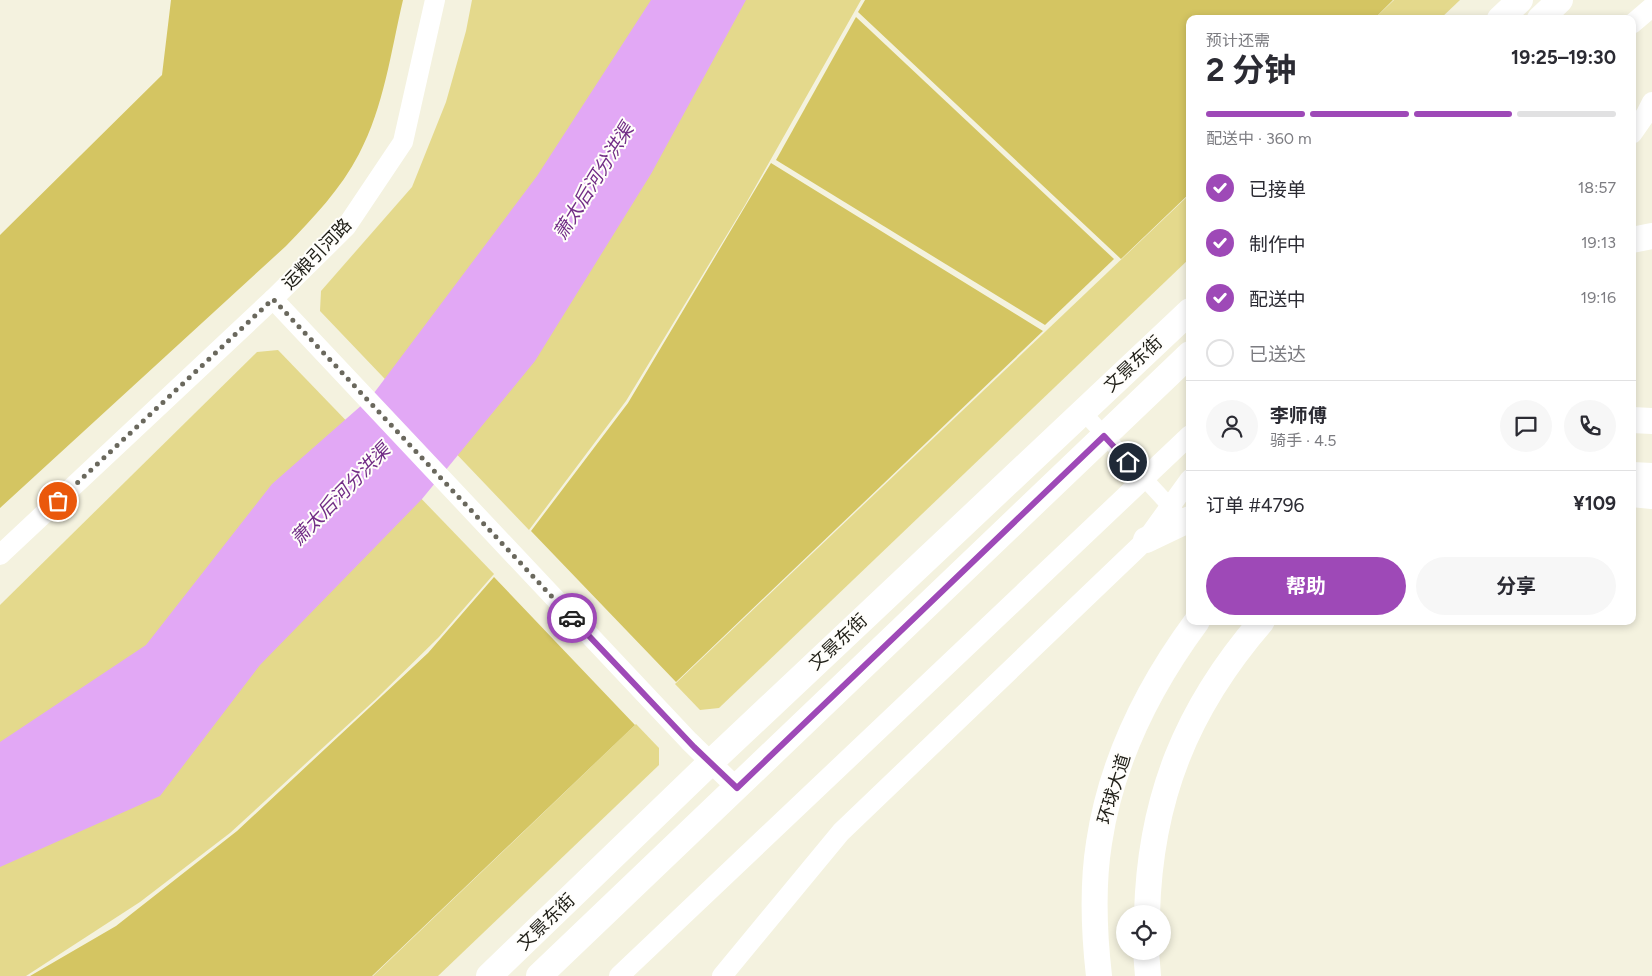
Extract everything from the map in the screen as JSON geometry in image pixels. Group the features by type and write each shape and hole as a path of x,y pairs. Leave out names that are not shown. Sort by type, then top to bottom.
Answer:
{"main road":[{"path":"1504,15 1520,0"},
{"path":"1636,239 1652,236"},
{"name":"文景东街","path":"489,976 710,763 1186,315"},
{"name":"文景东街","path":"540,976 1186,358"},
{"path":"1636,420 1652,421"},
{"path":"1636,475 1652,476"},
{"path":"1636,494 1652,496"},
{"path":"1146,540 1184,518"},
{"name":"环球大道","path":"1098,976 1094,921 1095,877 1099,842 1107,807 1118,769 1143,708 1159,677 1194,625"},
{"path":"1147,905 1155,831 1173,766 1185,738 1214,685 1259,625"},
{"path":"1147,960 1148,976"}],"street":[{"name":"运粮引河路","path":"0,555 273,299 346,227 403,142 435,0"},
{"path":"1636,21 1652,7"},
{"path":"1636,128 1652,102"},
{"path":"273,299 474,515 710,763 737,788"},
{"path":"1083,412 1144,479 1184,518"},
{"path":"619,976 1186,439"},
{"path":"1184,518 1186,505"},
{"path":"722,976 841,832 1146,540"}],"shaded area":[{"path":"171,0 403,0 386,78 375,117 368,136 352,167 335,191 286,246 0,508 0,235 162,75"},
{"path":"472,0 861,0 745,205 626,401 529,530 320,311 321,291 412,187 446,102 466,31"},
{"path":"865,0 1393,0 1378,15 1186,15 1186,197 1121,259 858,12"},
{"path":"1394,0 1460,0 1444,15 1378,15"},
{"path":"856,17 1114,259 1045,325 776,160"},
{"path":"771,163 1043,331 676,682 531,531 628,403"},
{"path":"1186,198 1186,262 719,708 700,710 675,684"},
{"path":"278,350 494,574 439,637 376,699 230,833 140,902 26,976 0,976 0,605 257,352"},
{"path":"494,577 635,725 372,976 30,976 116,926 237,831 428,653"},
{"path":"636,724 659,748 659,765 438,976 373,976"}],"water":[{"name":"萧太后河分洪渠","path":"651,0 746,0 651,174 535,361 422,499 260,665 160,796 0,867 0,742 146,645 272,484 371,397 537,176"}],"way so far":[{"path":"58,501 273,299 572,618"}],"route":[{"path":"572,618 694,747 737,788 1104,436 1128,462"}]}
